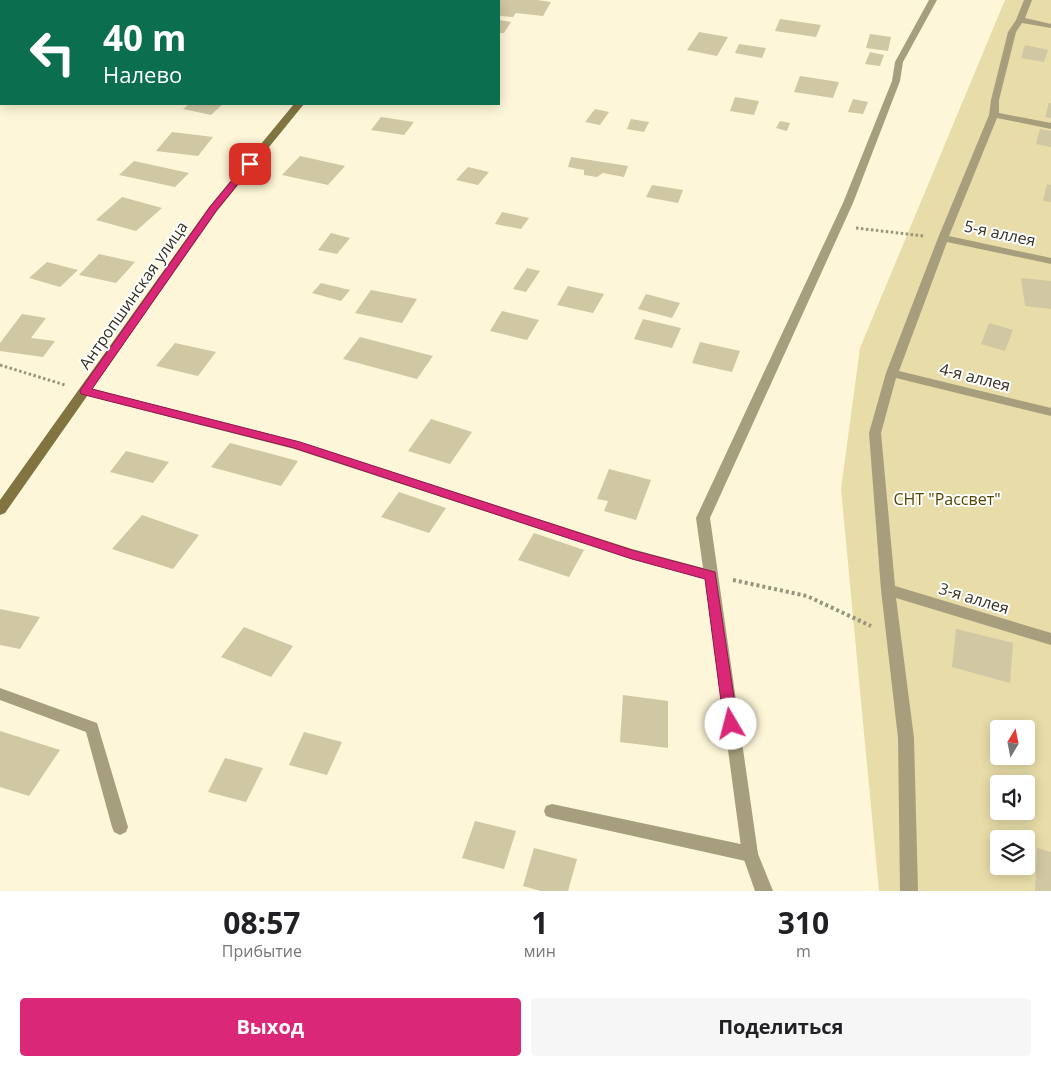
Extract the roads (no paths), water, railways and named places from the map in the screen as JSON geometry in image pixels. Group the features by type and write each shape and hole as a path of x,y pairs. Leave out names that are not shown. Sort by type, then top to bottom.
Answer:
{"street":[{"path":"764,891 750,854 703,518 838,226 896,81 899,62 933,0"},
{"path":"909,891 906,738 888,590 875,433 892,373 943,238 994,115 995,100 1012,32 1020,20 1028,0"},
{"path":"1020,20 1051,26"},
{"name":"Антропшинская улица","path":"0,510 213,209 298,105"},
{"path":"994,115 1051,126"},
{"name":"5-я аллея","path":"943,238 1051,261"},
{"name":"4-я аллея","path":"892,373 1051,412"},
{"path":"85,391 296,444 632,554 710,575"},
{"name":"3-я аллея","path":"888,590 1051,639"},
{"path":"0,694 92,728 120,827"},
{"path":"552,810 750,854"}],"park label":[{"name":"СНТ \"Рассвет\"","path":"947,499"}]}
